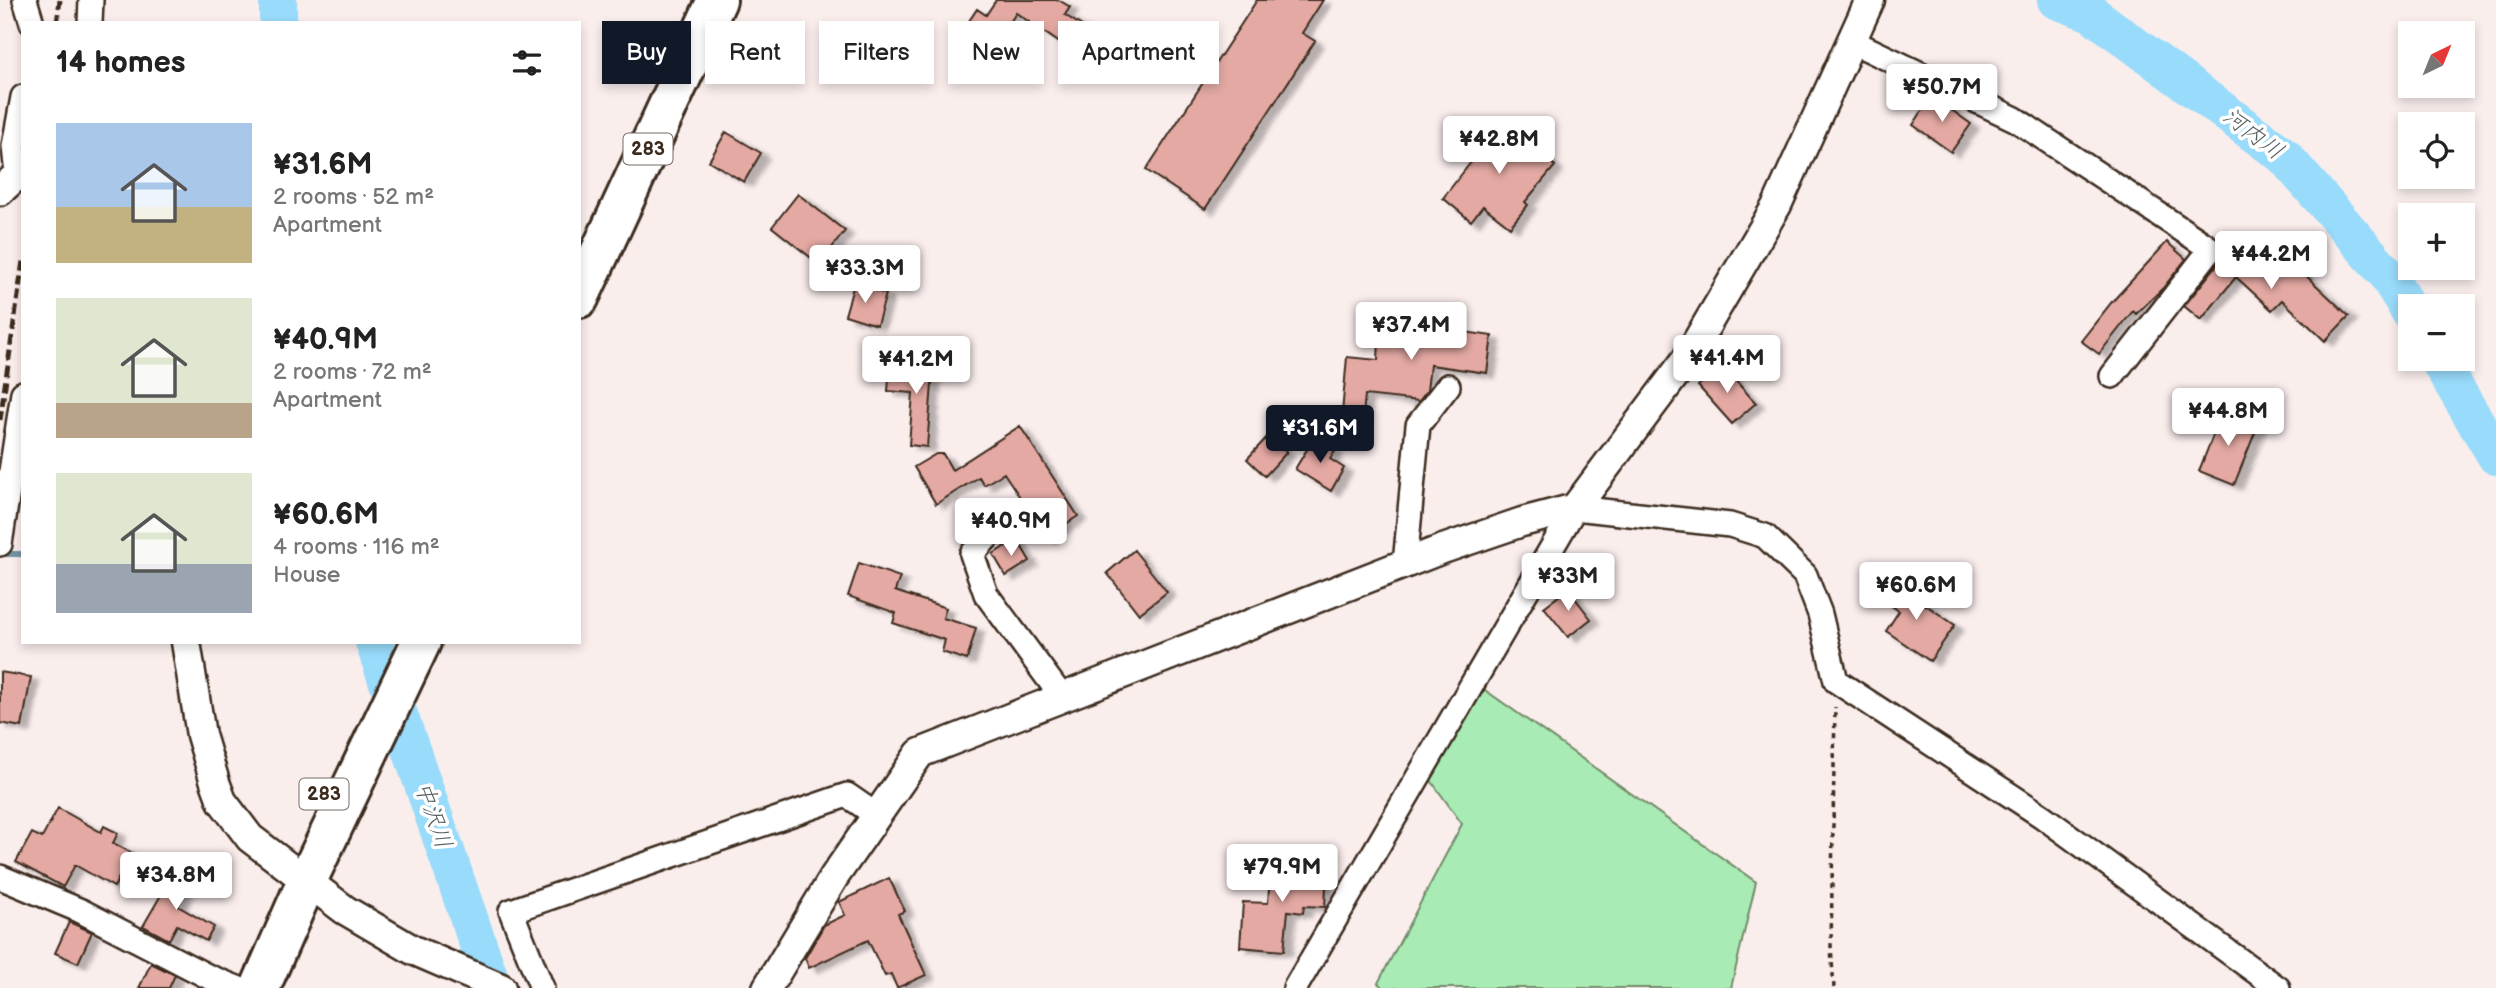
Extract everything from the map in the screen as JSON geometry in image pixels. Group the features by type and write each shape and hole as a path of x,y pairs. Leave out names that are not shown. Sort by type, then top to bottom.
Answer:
{"highway":[{"name":"283","path":"581,234 688,0"},
{"name":"283","path":"581,294 717,0"},
{"name":"283","path":"260,988 298,876 364,734 410,644"},
{"name":"283","path":"216,984 298,876"}],"street":[{"path":"25,0 31,21"},
{"path":"90,21 91,0"},
{"path":"1294,988 1575,508 1686,360 1777,205 1869,1"},
{"path":"1851,41 2015,119 2211,249 2112,376"},
{"path":"13,179 14,146 21,108"},
{"path":"1405,564 1418,425 1448,386"},
{"path":"0,544 21,406"},
{"path":"767,988 876,815 920,753 1405,564 1522,522 1575,508 1730,525 1765,536 1805,575 1820,614 1836,681 2042,816 2278,988"},
{"path":"1003,520 972,554 986,594 1062,697"},
{"path":"186,644 201,735 222,801 250,838 298,876 413,950 501,988"},
{"path":"542,988 510,911 847,795 876,815"},
{"path":"0,877 81,911 216,984"}],"path":[{"path":"1834,988 1831,947 1836,681"}],"green space":[{"path":"1468,678 1756,882 1731,988 1383,988 1378,983 1462,824 1415,758"}],"building":[{"path":"996,0 1059,0 1070,7 1065,15 1074,21 1058,21 1058,42 1044,32 1044,21 1028,21 1016,13 1011,21 969,21 977,9 986,15"},
{"path":"1257,0 1323,0 1302,33 1315,41 1205,209 1146,170 1202,84 1219,84 1219,58"},
{"path":"1932,96 1971,124 1951,152 1913,125"},
{"path":"1497,118 1555,166 1525,202 1528,205 1510,227 1483,206 1471,221 1443,198 1478,153 1472,148"},
{"path":"726,132 761,153 744,182 709,161"},
{"path":"798,194 845,231 819,264 772,227"},
{"path":"2167,242 2186,259 2163,288 2136,314 2133,311 2099,354 2081,341 2111,303"},
{"path":"2233,245 2266,271 2283,254 2349,316 2325,341 2282,300 2272,310 2236,277 2201,320 2184,306"},
{"path":"854,284 886,294 877,325 845,315"},
{"path":"1380,318 1418,319 1418,325 1492,336 1487,373 1430,365 1427,391 1419,401 1365,395 1363,415 1342,413 1347,357 1378,360"},
{"path":"916,357 934,359 927,447 909,445 913,393 888,391 890,366 913,368"},
{"path":"1721,365 1756,403 1732,424 1698,386"},
{"path":"2223,410 2258,425 2234,485 2199,471"},
{"path":"1020,426 1078,516 1046,537 1004,473 984,485 979,477 936,504 914,467 936,454 943,454 952,470"},
{"path":"1269,435 1287,452 1265,476 1247,459"},
{"path":"1314,438 1335,451 1330,459 1344,468 1331,491 1295,469"},
{"path":"1017,539 1030,561 1006,576 993,554"},
{"path":"1134,550 1167,592 1139,614 1107,573"},
{"path":"859,563 900,577 895,591 946,608 943,618 976,628 967,660 942,652 945,640 893,623 896,613 848,596"},
{"path":"1891,581 1955,625 1930,661 1886,631 1899,611 1880,598"},
{"path":"1568,589 1591,619 1568,637 1544,607"},
{"path":"0,672 31,677 22,727 0,723"},
{"path":"58,808 101,832 104,826 118,833 113,843 132,853 114,887 75,865 63,887 16,862 32,833 42,838"},
{"path":"1271,862 1327,866 1325,907 1304,906 1303,913 1288,911 1284,951 1240,947 1243,902 1268,903"},
{"path":"176,869 191,875 178,906 214,927 206,941 177,925 169,940 143,926"},
{"path":"889,878 905,911 898,914 926,975 897,988 891,974 885,976 868,940 809,968 805,958 824,925 845,915 839,902"},
{"path":"69,922 92,932 78,963 55,953"},
{"path":"151,963 175,975 169,988 139,988"}],"waterway":[{"name":"中沢川","path":"278,0 278,21"},
{"name":"河内川","path":"2056,0 2091,13 2284,156 2386,273 2399,294"},
{"name":"河内川","path":"2445,371 2496,456"},
{"path":"0,554 21,554"},
{"name":"中沢川","path":"375,644 493,988"}],"railway":[{"path":"57,21 60,0"},
{"path":"0,420 21,275"}]}
